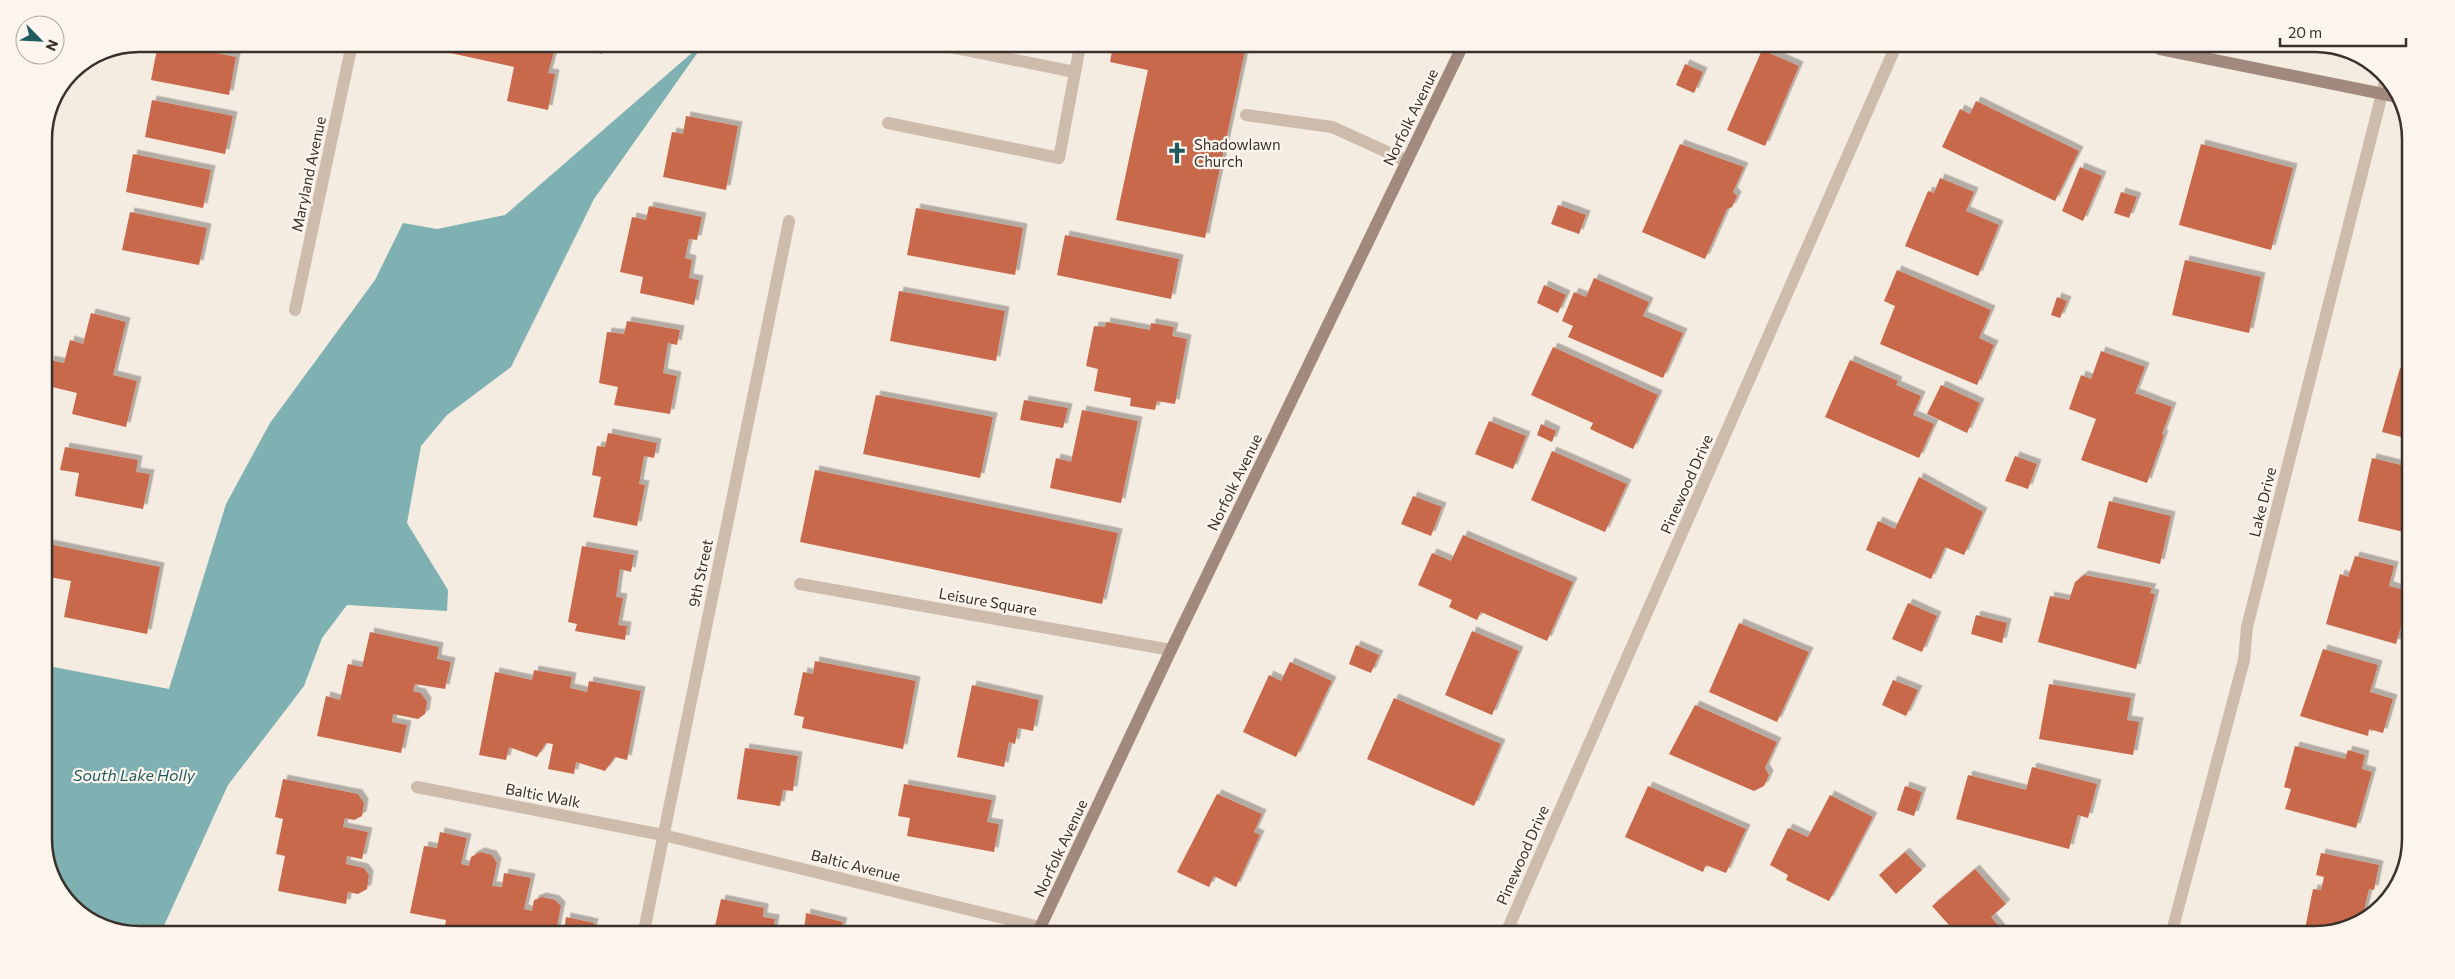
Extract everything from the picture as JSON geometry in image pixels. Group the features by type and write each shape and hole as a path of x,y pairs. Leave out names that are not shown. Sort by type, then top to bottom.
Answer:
{"main road":[{"name":"Norfolk Avenue","path":"1041,926 1171,650 1460,52"},
{"path":"2179,52 2391,96"}],"street":[{"name":"Maryland Avenue","path":"295,310 350,52"},
{"path":"976,52 1075,72"},
{"path":"888,123 1059,158 1079,52"},
{"name":"Pinewood Drive","path":"1509,926 1893,52"},
{"name":"Lake Drive","path":"2173,926 2244,660 2247,627 2384,87"},
{"path":"1246,115 1332,127 1407,161"},
{"name":"9th Street","path":"645,926 789,221"},
{"name":"Leisure Square","path":"800,584 1171,650"},
{"name":"Baltic Walk","path":"417,787 663,835"},
{"name":"Baltic Avenue","path":"663,835 1023,926"}],"water":[{"name":"South Lake Holly","path":"693,52 698,52 594,199 511,367 447,415 421,446 407,523 448,590 447,611 347,605 322,638 304,686 228,785 164,926 128,926 96,915 78,901 64,883 54,856 53,667 169,689 226,504 270,423 375,280 403,223 437,229 505,215"}],"building":[{"path":"156,52 211,52 236,57 229,95 151,80"},
{"path":"446,52 554,52 548,73 555,74 548,110 507,101 514,67"},
{"name":"Shadowlawn Church","path":"1112,52 1245,52 1205,238 1116,220 1148,70 1110,62"},
{"path":"1761,52 1767,52 1799,66 1765,146 1727,130"},
{"path":"1685,64 1703,72 1694,93 1676,85"},
{"path":"152,100 233,116 225,154 145,137"},
{"path":"1976,101 2079,151 2055,201 1942,147 1960,109 1970,114"},
{"path":"686,116 738,126 726,190 663,177 672,132 683,134"},
{"path":"1680,144 1744,167 1733,192 1737,196 1732,207 1727,209 1705,259 1642,232"},
{"path":"2201,144 2293,168 2271,250 2179,225"},
{"path":"133,154 211,170 203,208 126,192"},
{"path":"2080,167 2102,176 2083,221 2062,211"},
{"path":"1940,178 1974,192 1966,211 1999,225 1978,276 1905,246 1928,191 1934,193"},
{"path":"2121,192 2137,197 2129,218 2114,213"},
{"path":"1558,205 1586,215 1579,234 1551,224"},
{"path":"649,206 702,217 697,240 689,239 685,258 692,260 689,278 699,280 694,305 640,293 643,277 620,272 632,217 646,220"},
{"path":"916,208 1023,228 1015,275 907,255"},
{"path":"130,212 207,228 199,265 122,250"},
{"path":"1065,235 1179,259 1171,299 1057,275"},
{"path":"2185,260 2261,277 2249,333 2172,315"},
{"path":"1897,270 1991,310 1979,338 1994,345 1977,385 1880,344 1895,306 1884,301"},
{"path":"1594,278 1649,302 1643,316 1683,333 1663,378 1568,337 1573,326 1562,321 1574,292 1586,297"},
{"path":"1544,285 1566,295 1558,313 1537,303"},
{"path":"899,291 1005,311 996,361 890,341"},
{"path":"2057,297 2067,301 2060,318 2051,315"},
{"path":"91,313 126,322 113,375 137,381 126,427 72,414 77,393 52,387 52,360 64,363 70,340 83,344"},
{"path":"627,321 680,330 677,345 668,343 663,373 677,376 670,414 614,405 618,387 599,383 607,332 624,334"},
{"path":"1106,322 1150,330 1151,323 1174,327 1172,336 1187,339 1175,404 1157,401 1155,410 1130,406 1131,398 1094,391 1098,369 1086,366 1094,326 1105,327"},
{"path":"1553,347 1658,395 1633,449 1590,429 1593,423 1531,395"},
{"path":"2101,351 2145,367 2135,393 2172,407 2147,483 2081,460 2096,419 2069,409 2081,375 2091,379"},
{"path":"1850,360 1898,381 1896,385 1921,396 1913,415 1934,424 1919,458 1825,417"},
{"path":"2400,368 2402,368 2402,437 2382,432"},
{"path":"1941,385 1980,403 1967,433 1927,414"},
{"path":"876,395 993,417 980,478 863,454"},
{"path":"1024,400 1068,408 1063,428 1020,420"},
{"path":"1082,410 1138,421 1121,503 1050,488 1056,458 1071,462"},
{"path":"1489,421 1526,436 1513,469 1475,454"},
{"path":"1541,424 1556,431 1552,442 1537,435"},
{"path":"608,433 657,443 654,458 644,456 639,484 645,485 637,526 593,517 601,477 592,475 597,446 605,447"},
{"path":"65,447 138,460 136,472 150,474 143,509 75,496 79,473 60,470"},
{"path":"1552,451 1627,484 1605,532 1531,500"},
{"path":"2015,456 2037,464 2028,489 2005,481"},
{"path":"2372,458 2402,465 2402,532 2358,521"},
{"path":"815,470 1118,533 1102,604 800,542"},
{"path":"1919,477 1983,512 1964,555 1945,547 1931,579 1866,550 1878,521 1895,529"},
{"path":"1413,496 1442,507 1431,536 1401,524"},
{"path":"2109,501 2171,516 2160,564 2097,548"},
{"path":"1463,535 1573,582 1547,641 1481,612 1477,620 1449,607 1452,600 1418,585 1432,553 1451,561"},
{"path":"53,545 160,567 147,634 64,617 71,581 53,578"},
{"path":"582,546 634,555 631,572 620,569 616,597 623,598 618,625 627,626 625,640 575,631 577,624 568,622"},
{"path":"2355,556 2394,566 2389,586 2402,589 2402,622 2396,644 2326,624 2340,574 2348,577"},
{"path":"2084,575 2152,588 2150,593 2155,594 2136,669 2038,642 2050,596 2069,600 2075,582"},
{"path":"1908,603 1937,616 1922,652 1892,639"},
{"path":"1976,615 2007,623 2002,643 1971,634"},
{"path":"1739,623 1809,652 1777,722 1709,692"},
{"path":"1472,631 1519,651 1492,715 1445,695"},
{"path":"370,632 439,647 437,659 451,662 445,689 415,684 413,691 421,693 427,702 425,714 418,719 393,714 392,722 407,725 401,753 317,736 326,696 340,700 348,664 362,667"},
{"path":"1356,645 1379,655 1371,673 1349,664"},
{"path":"2323,649 2378,665 2370,692 2393,699 2383,733 2369,729 2368,736 2300,716"},
{"path":"815,661 916,681 903,749 802,728 804,717 794,715 803,672 813,674"},
{"path":"1290,662 1332,681 1296,757 1243,732 1269,675 1281,681"},
{"path":"534,670 572,677 570,688 587,692 589,681 641,691 627,760 615,757 605,771 576,762 574,774 548,769 553,744 546,743 537,757 509,747 506,760 479,755 495,672 532,680"},
{"path":"1893,680 1918,690 1906,716 1882,705"},
{"path":"2049,684 2131,698 2127,720 2139,722 2133,755 2039,739"},
{"path":"972,685 1039,700 1033,731 1018,728 1015,744 1009,742 1004,767 957,757"},
{"path":"1394,698 1501,744 1474,806 1367,759"},
{"path":"1695,705 1777,742 1765,768 1769,775 1764,786 1754,791 1669,754"},
{"path":"2295,746 2345,759 2348,750 2365,755 2362,769 2372,772 2356,828 2285,809 2291,789 2284,787"},
{"path":"745,748 798,756 793,791 783,790 780,806 737,799"},
{"path":"2032,767 2097,784 2088,818 2078,815 2069,849 1956,819 1968,775 2026,790"},
{"path":"283,779 358,794 364,803 362,816 354,820 345,818 343,827 368,832 362,859 347,856 346,864 364,868 369,875 367,889 358,894 348,892 346,904 278,891 285,856 276,854 283,819 275,817"},
{"path":"904,784 992,800 987,822 999,824 994,852 907,836 910,818 898,816"},
{"path":"1648,786 1746,829 1726,873 1706,865 1703,872 1625,837"},
{"path":"1905,786 1922,792 1914,816 1897,810"},
{"path":"1217,794 1262,814 1254,832 1260,835 1236,887 1214,876 1209,887 1177,872"},
{"path":"1830,795 1873,817 1829,901 1786,880 1788,875 1770,865 1788,828 1808,837"},
{"path":"440,832 467,838 461,864 469,866 471,857 480,852 492,855 497,863 492,886 502,887 504,873 531,878 524,909 532,911 534,900 542,897 555,900 561,906 557,926 445,926 446,920 410,913 424,846 437,848"},
{"path":"1905,852 1922,870 1896,894 1879,875"},
{"path":"2321,853 2379,865 2374,890 2369,889 2364,911 2343,922 2332,925 2306,926 2313,889 2321,890 2324,877 2316,875"},
{"path":"1975,869 2006,904 1991,917 1998,926 1950,926 1932,906"},
{"path":"721,899 764,908 763,917 775,919 774,926 715,926"},
{"path":"806,913 843,922 842,926 805,926"},
{"path":"566,917 594,923 593,926 565,926"}],"place":[{"name":"Shadowlawn Church","path":"1177,153"}]}
